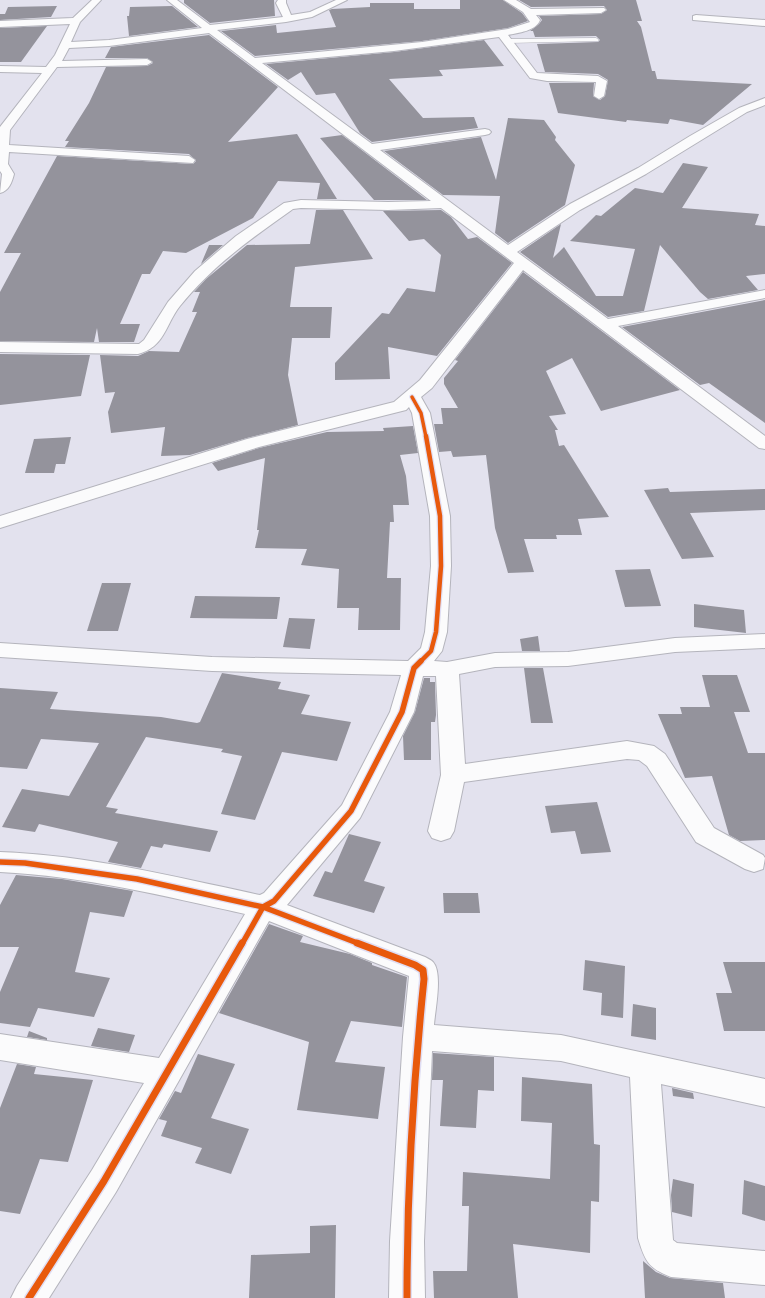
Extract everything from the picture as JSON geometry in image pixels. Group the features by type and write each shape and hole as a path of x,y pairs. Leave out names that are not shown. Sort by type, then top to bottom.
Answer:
{"street":[{"path":"0,189 6,182 8,174 1,164 4,130 52,67 66,45 76,21 97,0"},
{"path":"170,0 371,148 507,252 606,324 765,444"},
{"path":"282,0 281,3 288,18"},
{"path":"66,45 105,43 288,18 312,14 343,0"},
{"path":"254,61 398,49 504,37 532,25 535,20 525,7 508,0"},
{"path":"530,12 601,10"},
{"path":"696,18 765,23"},
{"path":"0,24 76,21"},
{"path":"504,37 534,76 547,78 598,79 602,81 599,96"},
{"path":"0,69 148,62"},
{"path":"507,252 575,207 642,171 731,117 765,101"},
{"path":"371,148 485,132"},
{"path":"3,148 189,160"},
{"path":"0,347 138,349 145,347 150,343 173,305 200,274 241,239 289,206 301,204 382,206 445,204"},
{"path":"0,522 104,488 254,444 400,406 426,384 522,262"},
{"path":"606,324 765,294"},
{"path":"29,1298 104,1181 263,907 274,901 351,811 402,712 414,668 431,651 436,632 441,566 440,516 430,457 420,413 412,397"},
{"path":"0,650 212,664 447,669 495,660 568,658 674,645 765,641"},
{"path":"441,831 453,775 447,669"},
{"path":"453,775 627,750 645,752 656,760 704,835 754,862"},
{"path":"0,862 25,863 136,879 263,907 416,965 422,970 424,979 418,1037 407,1241 407,1298"},
{"path":"418,1037 561,1048 765,1093"},
{"path":"0,1047 166,1073"},
{"path":"645,1066 655,1238 659,1251 671,1260 765,1268"}],"lane":[{"path":"504,37 596,40"}],"building":[{"path":"184,0 274,0 275,16 210,23 184,3"},
{"path":"460,0 503,0 522,13 528,21 508,28 422,41 255,56 221,31 276,25 277,33 336,27 329,10 332,9 370,7 370,3 414,3 414,9 460,9"},
{"path":"519,0 636,0 642,21 637,21 641,27 652,71 655,71 657,79 752,84 703,125 670,119 668,124 627,120 626,122 558,113 549,83 594,83 593,96 600,100 605,96 608,80 598,74 545,72 537,44 598,42 600,40 596,36 535,37 533,31 530,31 542,20 539,16 601,14 607,10 604,6 531,7"},
{"path":"57,6 51,17 0,20 0,14 5,14 8,7"},
{"path":"172,6 198,27 129,36 127,16 129,16 130,7"},
{"path":"47,26 21,62 0,62 0,28"},
{"path":"209,35 278,87 228,142 297,134 337,199 317,199 320,183 278,181 253,218 186,253 163,251 150,274 142,274 120,324 140,324 134,342 99,342 97,328 94,342 0,341 0,292 21,253 4,253 57,156 193,164 196,161 189,154 65,147 69,141 65,141 89,103 106,67 103,67 147,66 153,63 147,58 105,58 111,47"},
{"path":"484,40 504,66 439,70 443,76 389,79 423,118 474,117 478,128 372,142 360,133 335,93 316,95 301,72 288,80 266,64 394,52"},
{"path":"508,118 544,120 556,137 555,140 575,165 565,205 508,243 495,233 500,196 443,195 384,151 481,137 496,180"},
{"path":"342,135 427,200 374,200 320,138"},
{"path":"683,163 708,167 682,208 759,214 755,225 765,226 765,274 746,276 758,290 708,299 700,292 660,245 644,311 608,317 520,252 561,224 553,258 564,247 596,296 623,296 635,249 570,241 596,215 601,216 635,188 663,193"},
{"path":"316,210 343,210 373,259 295,267 290,307 332,307 330,338 292,338 288,375 298,425 190,455 161,456 165,427 111,433 108,412 115,392 105,393 100,355 138,356 149,351 179,352 197,312 192,312 200,292 194,292 206,279 247,245 310,244"},
{"path":"441,210 451,217 468,239 477,237 512,263 437,356 388,347 390,379 335,380 335,363 382,313 389,314 407,288 435,292 441,255 424,239 409,241 383,211"},
{"path":"209,245 223,245 201,264"},
{"path":"523,272 680,390 601,411 572,358 546,371 566,414 549,416 558,430 555,430 559,446 564,445 609,517 578,519 582,535 556,535 557,539 524,539 534,572 508,573 495,528 486,455 453,457 451,451 439,452 434,424 443,424 441,408 458,408 444,384 444,378 458,361 455,360"},
{"path":"765,300 765,423 709,383 700,385 622,327"},
{"path":"0,354 90,355 81,396 0,405"},
{"path":"413,426 418,453 400,455 406,476 409,505 393,505 394,522 390,522 387,578 401,578 400,630 358,630 359,608 337,608 339,569 301,565 307,549 255,548 259,530 257,530 265,458 218,471 212,463 259,448 327,432 384,431 383,428"},
{"path":"71,437 65,464 56,464 54,473 25,473 34,439"},
{"path":"668,488 670,492 765,489 765,510 690,513 714,557 682,559 644,490"},
{"path":"650,569 661,606 625,607 615,570"},
{"path":"102,583 131,583 118,631 87,631"},
{"path":"195,596 280,597 277,619 190,618"},
{"path":"694,604 744,610 746,633 694,627"},
{"path":"289,618 315,619 310,649 283,647"},
{"path":"538,636 540,651 522,651 520,639"},
{"path":"524,668 543,668 553,723 531,723"},
{"path":"222,673 281,682 278,689 310,695 301,714 351,722 337,761 282,752 255,820 221,814 242,756 221,752 223,749 146,737 106,807 118,809 115,813 218,831 210,852 164,844 162,848 151,846 141,868 108,862 118,842 39,824 35,832 2,827 22,789 69,796 99,743 41,739 27,769 0,767 0,688 58,692 50,709 161,717 197,723 200,722"},
{"path":"702,675 737,675 750,712 734,712 748,753 765,753 765,840 740,841 729,835 712,776 685,778 658,714 682,714 680,707 710,707"},
{"path":"424,678 430,678 430,682 435,682 436,715 435,722 431,722 431,760 404,760 403,736 415,712"},
{"path":"597,802 611,852 581,854 575,831 551,833 545,806"},
{"path":"349,834 381,842 364,881 385,887 374,913 313,896 325,871 332,873"},
{"path":"16,875 62,879 133,891 124,917 90,912 75,972 110,978 94,1017 38,1008 30,1027 0,1023 0,992 19,947 0,947 0,905"},
{"path":"443,893 478,893 480,913 444,913"},
{"path":"269,924 303,936 300,942 350,954 372,963 372,965 407,977 402,1027 351,1021 335,1062 385,1067 378,1119 297,1110 309,1042 219,1013"},
{"path":"585,960 625,966 623,1018 601,1015 602,993 583,990"},
{"path":"723,962 765,962 765,1031 724,1031 716,993 732,993"},
{"path":"633,1004 656,1008 656,1040 631,1036"},
{"path":"98,1028 135,1035 129,1052 91,1046"},
{"path":"29,1031 47,1038 47,1040 27,1037"},
{"path":"433,1053 494,1057 494,1091 478,1090 476,1128 440,1126 443,1080 432,1080"},
{"path":"198,1054 235,1064 211,1118 249,1129 231,1174 195,1163 202,1148 161,1136 167,1121 159,1119 175,1091 181,1093"},
{"path":"17,1064 36,1067 34,1074 93,1080 68,1162 40,1159 20,1214 0,1211 0,1108"},
{"path":"522,1077 592,1084 594,1144 600,1145 599,1202 591,1201 590,1253 513,1244 518,1298 434,1298 433,1271 467,1271 469,1206 462,1206 463,1172 550,1179 552,1123 521,1121"},
{"path":"672,1088 693,1093 694,1099 673,1096"},
{"path":"673,1179 694,1184 692,1217 672,1212 671,1195"},
{"path":"744,1180 765,1186 765,1221 742,1214"},
{"path":"336,1225 335,1298 249,1298 251,1255 310,1253 310,1226"},
{"path":"643,1261 656,1272 670,1278 723,1283 725,1298 645,1298"}],"cycle path":[{"path":"29,1298 104,1181 263,907 274,901 351,811 402,712 414,668 431,651 436,632 441,566 440,516 421,413 412,397"},
{"path":"0,862 25,863 137,879 263,907 415,965 423,970 424,979 418,1037 407,1241 407,1298"}]}
